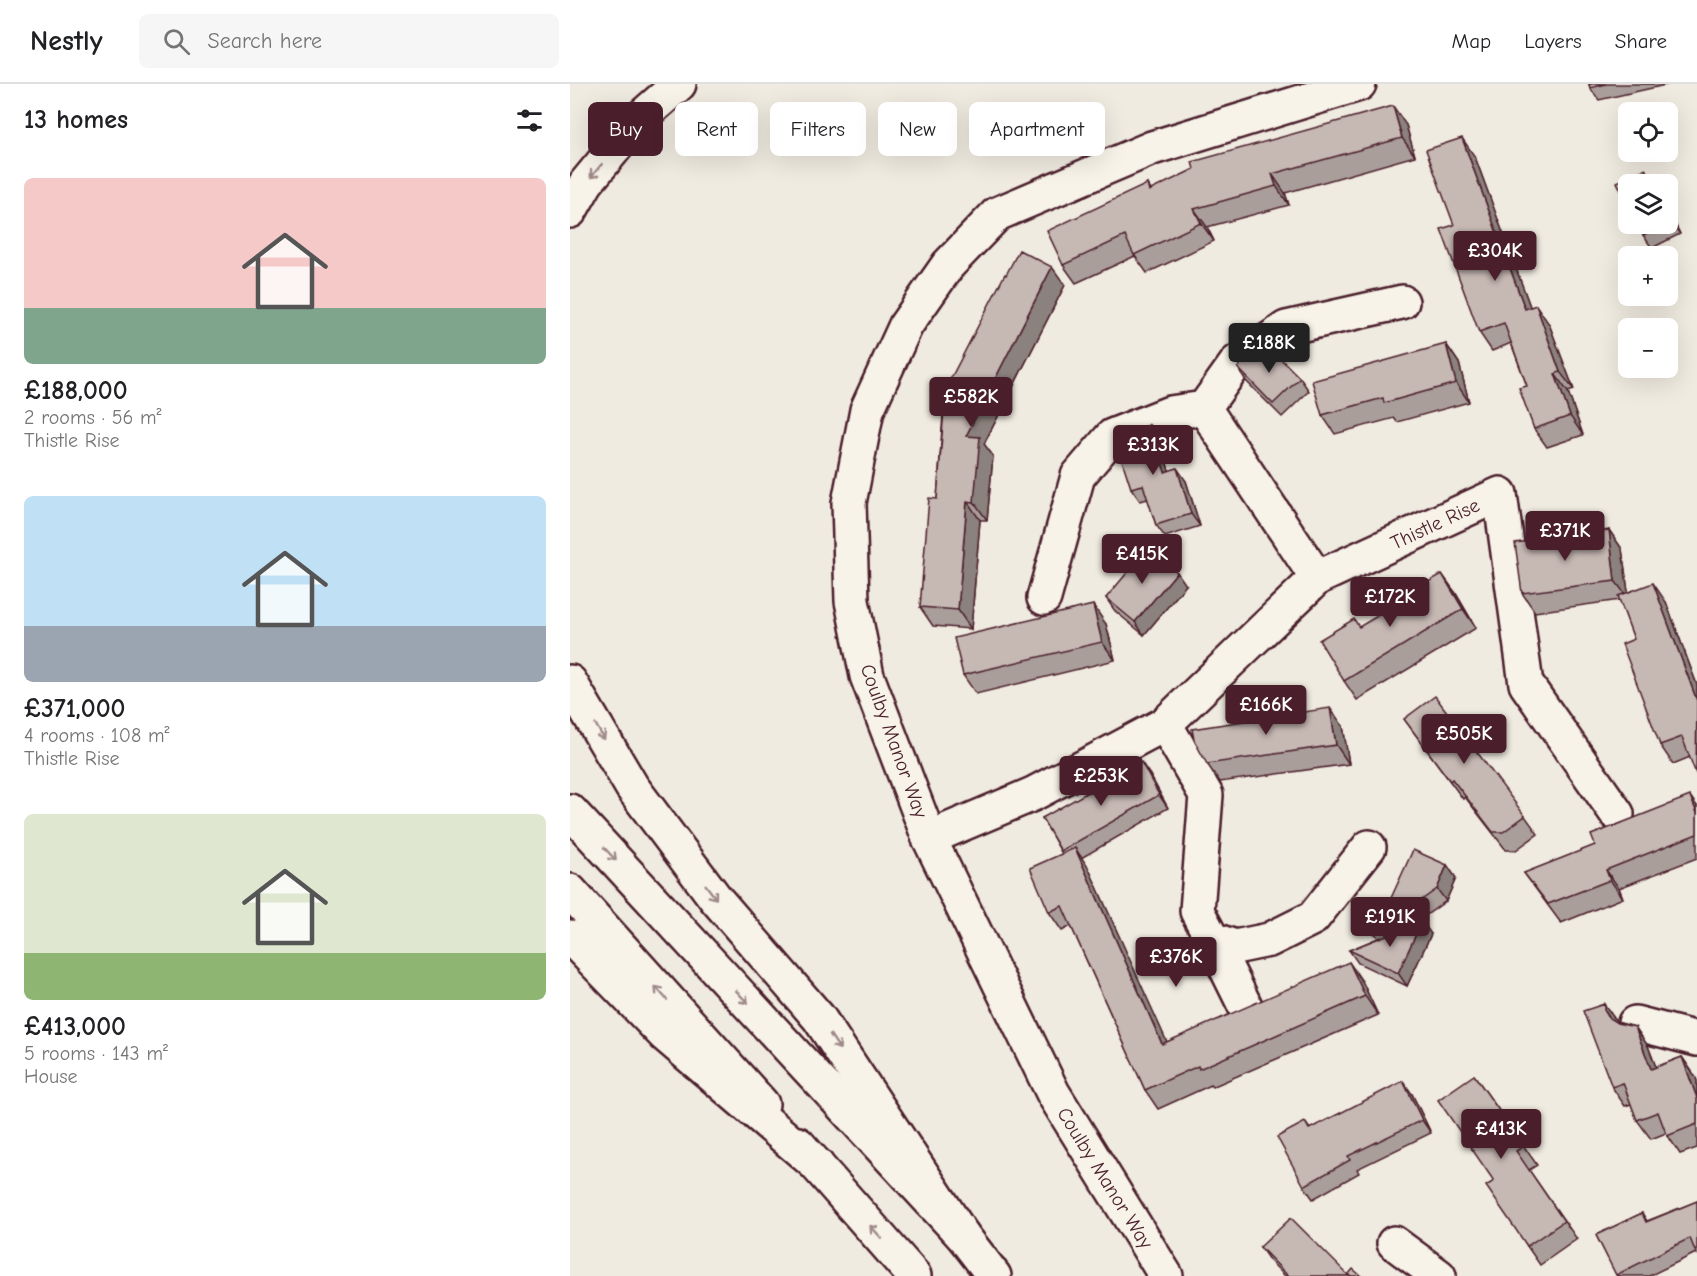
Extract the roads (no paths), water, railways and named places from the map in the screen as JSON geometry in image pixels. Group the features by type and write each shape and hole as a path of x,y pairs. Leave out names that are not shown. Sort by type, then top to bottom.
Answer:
{"main road":[{"path":"570,211 586,183 638,120 679,84"},
{"name":"Coulby Manor Way","path":"1166,1276 1053,1093 929,838 867,676 852,601 849,503 867,410 906,325 948,265 997,214 1152,148 1359,84"},
{"path":"1044,598 1078,476 1112,436 1170,413 1204,408 1238,362 1286,328 1402,302"},
{"path":"1204,408 1317,579"},
{"name":"Thistle Rise","path":"929,838 1033,794 1165,724 1317,579 1500,494 1526,684 1617,814"},
{"path":"570,682 632,787 716,899 819,1018 963,1236 994,1276"},
{"path":"1165,724 1206,795 1197,911 1246,1008"},
{"path":"570,811 963,1236"},
{"path":"1212,939 1234,947 1269,940 1313,918 1369,847"},
{"path":"570,891 914,1276"},
{"path":"570,937 665,1035 817,1165"},
{"path":"1635,1023 1697,1039"},
{"path":"1394,1243 1439,1276"}]}
